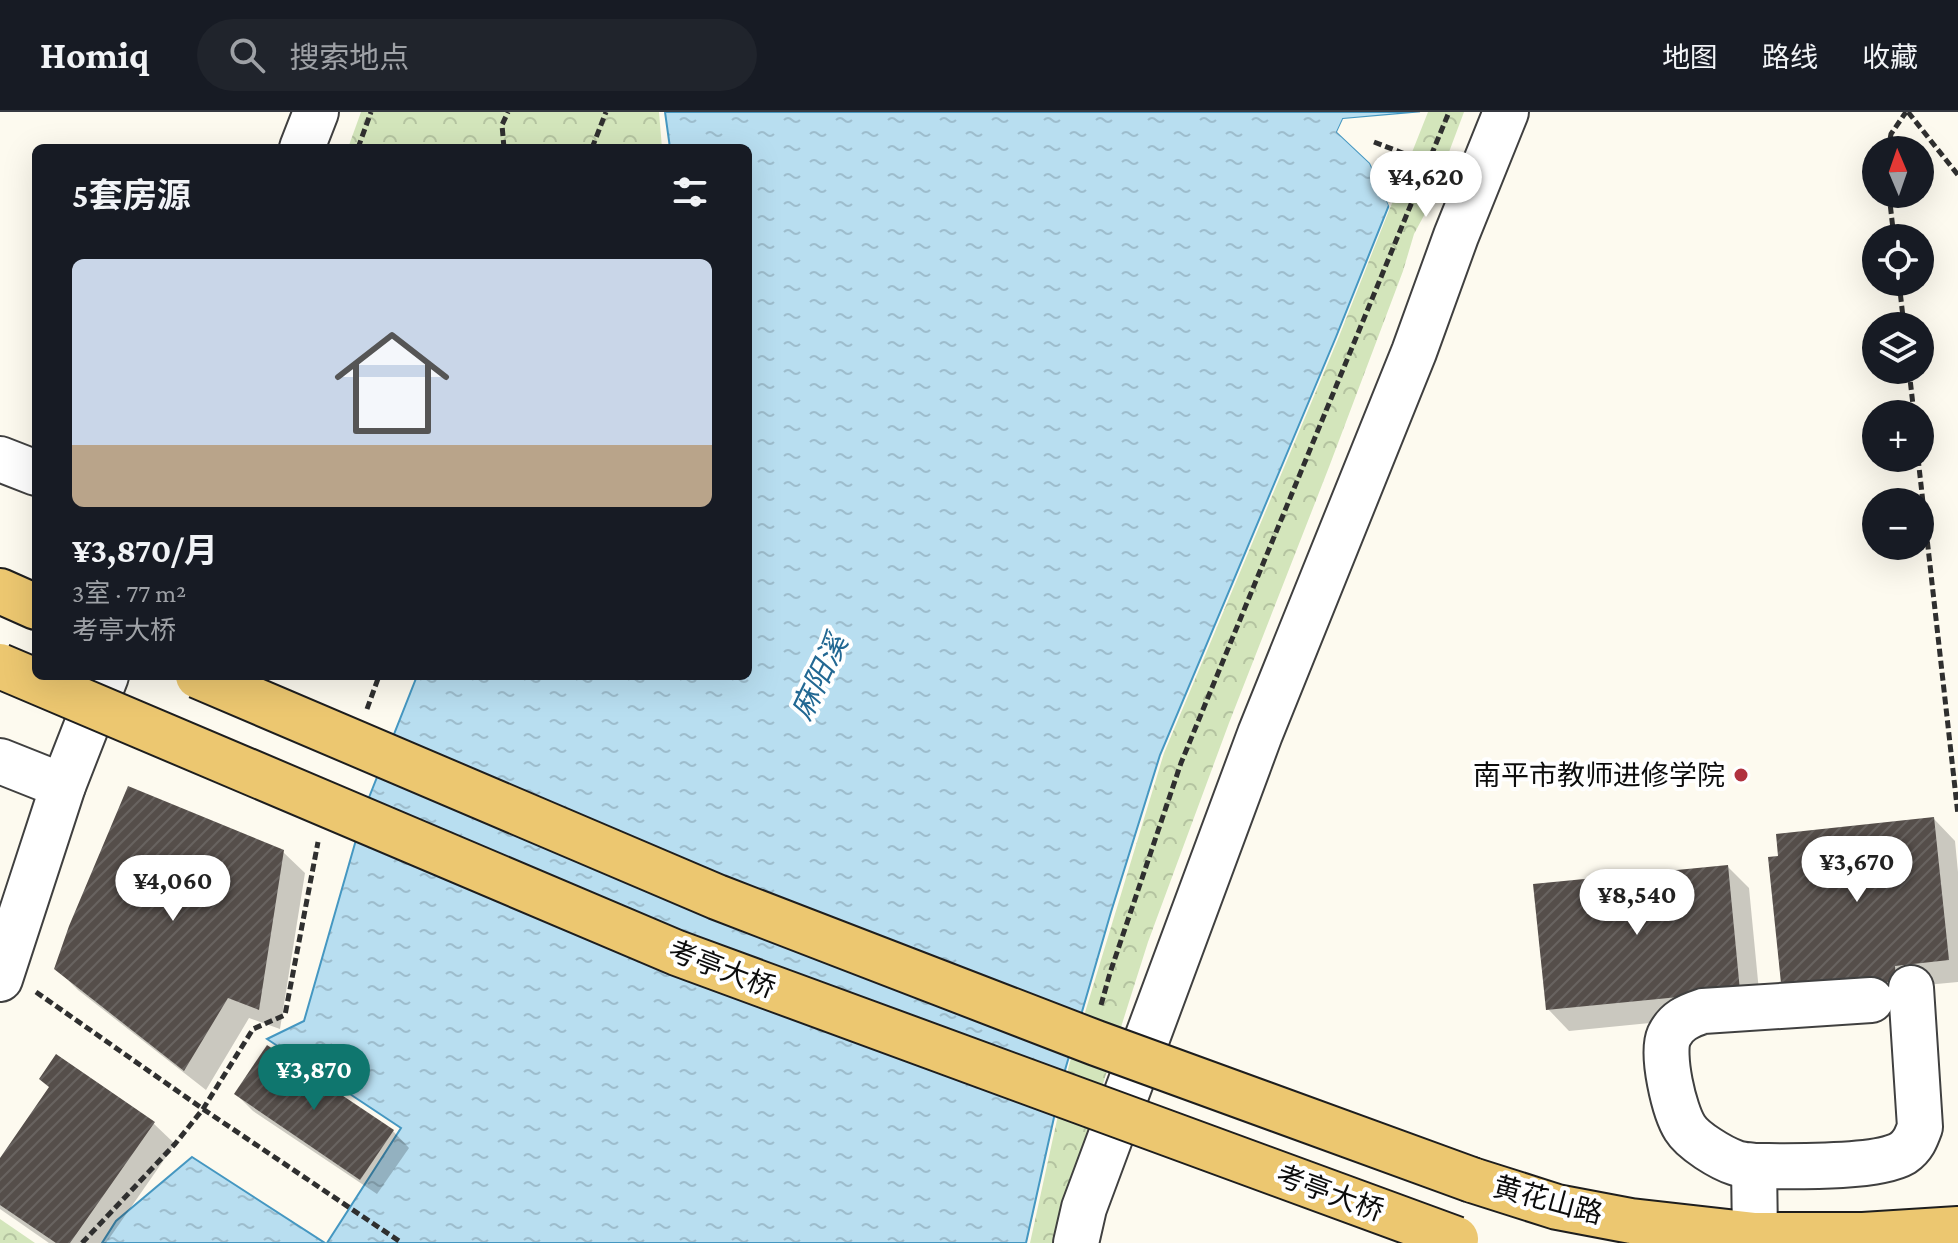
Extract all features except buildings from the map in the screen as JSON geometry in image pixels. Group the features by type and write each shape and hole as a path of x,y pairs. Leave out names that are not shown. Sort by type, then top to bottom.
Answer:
{"main road":[{"path":"0,591 32,605"},
{"name":"考亭大桥","path":"0,666 32,680"},
{"name":"考亭大桥","path":"33,680 677,953 1462,1241"},
{"name":"黄花山路","path":"207,680 717,897 1096,1043 1472,1180 1627,1232 1863,1235 1958,1229"}],"street":[{"path":"304,144 316,112"},
{"path":"1076,1243 1084,1208 1260,734 1414,352 1506,112"},
{"path":"0,459 32,471"},
{"path":"2,974 63,786 104,680"},
{"path":"0,761 63,786"},
{"path":"1891,994 1920,1127 1915,1141 1902,1153 1867,1162 1754,1166 1721,1157 1685,1128 1673,1098 1666,1053 1669,1036 1683,1018 1703,1011 1891,994"},
{"path":"1754,1166 1755,1235"}],"path":[{"path":"359,144 371,112"},
{"path":"502,112 504,144"},
{"path":"502,125 508,112"},
{"path":"594,144 606,112"},
{"path":"1098,1016 1181,763 1449,112"},
{"path":"1891,136 1907,112 1958,175"},
{"path":"1374,142 1439,167"},
{"path":"1920,472 1958,815"},
{"path":"363,719 378,680"},
{"path":"82,1243 175,1144 203,1109 253,1029 285,1015 321,832"},
{"path":"2,974 402,1243"}],"green space":[{"path":"361,112 659,112 662,144 349,144"},
{"path":"1428,112 1464,112 1428,208 1414,234 1403,271 1148,942 1089,1128 1059,1243 1030,1243 1069,1065 1164,753 1338,339"},
{"path":"0,1219 35,1243 0,1243"}],"water":[{"name":"麻阳溪","path":"665,112 1420,112 1343,119 1337,132 1370,163 1389,205 1160,755 1063,1077 1026,1243 327,1243 401,1128 267,1039 304,1021 366,805 415,680 752,680 752,144 669,144"},
{"path":"192,1157 325,1243 102,1243 116,1221"}],"pier":[{"path":"1424,112 1420,116 1346,123 1341,131 1374,161 1392,203 1390,208 1370,163 1337,132 1343,119"}],"place":[{"name":"南平市教师进修学院","path":"1741,775"}]}
